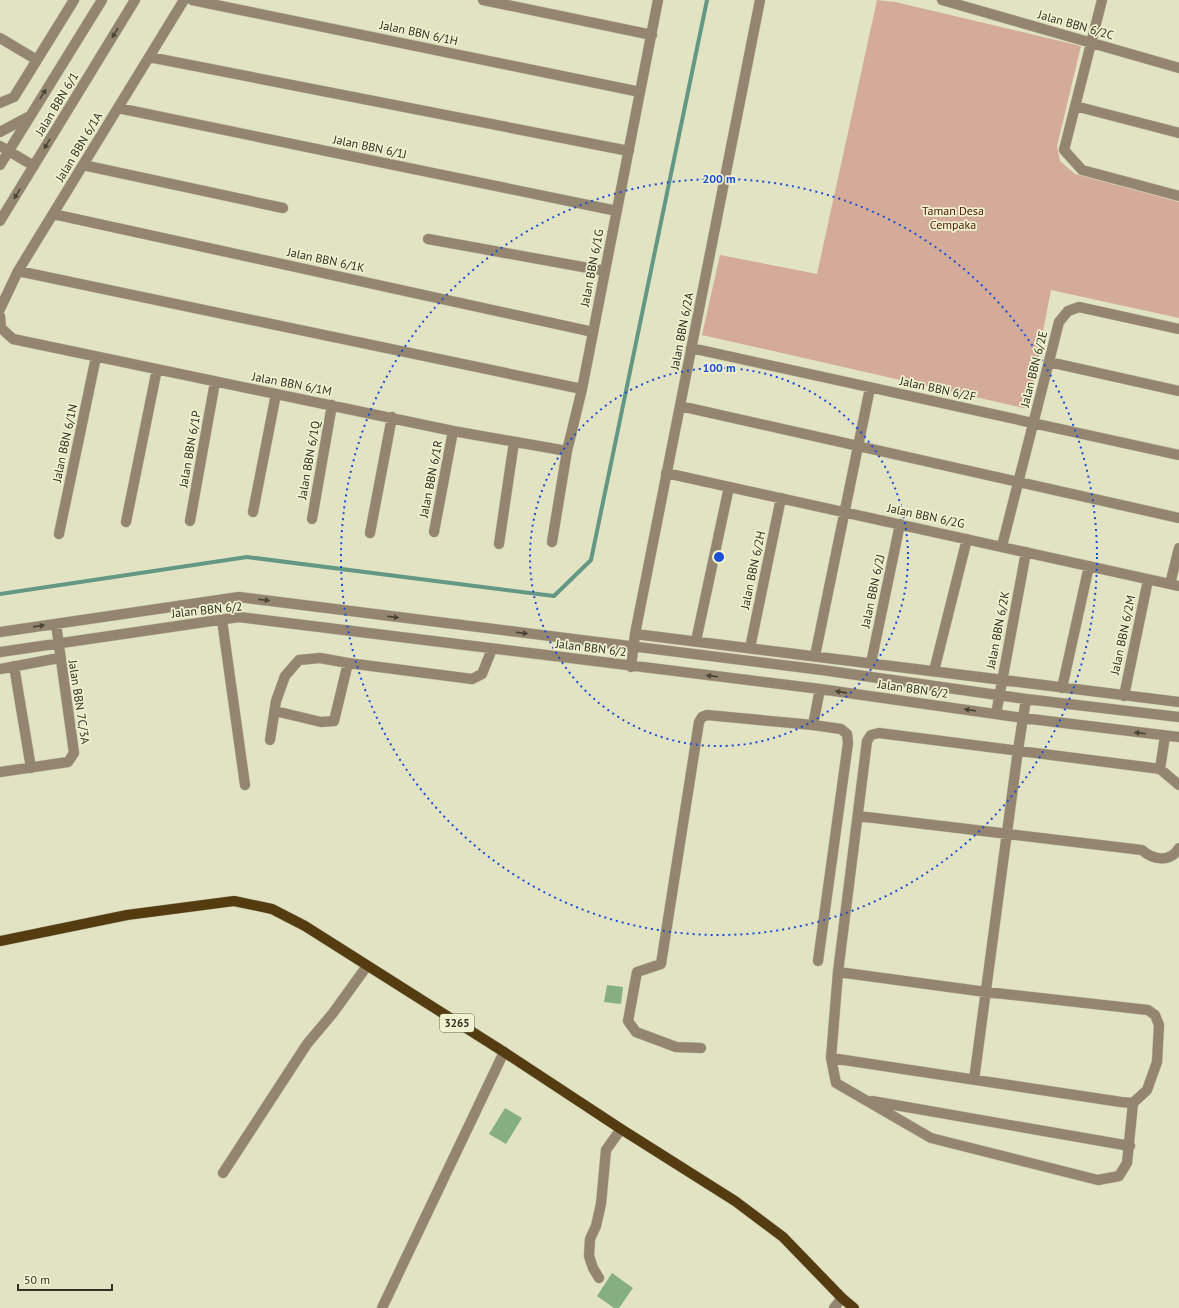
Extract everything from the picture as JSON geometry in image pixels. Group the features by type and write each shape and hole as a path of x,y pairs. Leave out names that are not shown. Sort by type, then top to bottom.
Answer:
{"main road":[{"name":"3265","path":"0,941 127,915 234,901 272,909 305,926 741,1205 783,1237 842,1298 854,1308"}],"street":[{"name":"Jalan BBN 6/1","path":"0,165 4,148 29,117 102,0"},
{"name":"Jalan BBN 6/1","path":"0,221 135,0"},
{"name":"Jalan BBN 6/1A","path":"0,309 18,272 184,0"},
{"name":"Jalan BBN 6/1H","path":"192,0 640,92"},
{"path":"483,0 652,35"},
{"name":"Jalan BBN 6/1G","path":"552,542 567,451 582,389 658,0"},
{"name":"Jalan BBN 6/2A","path":"631,666 635,634 666,473 760,0"},
{"name":"Jalan BBN 6/2C","path":"942,0 1179,68"},
{"path":"1102,0 1064,150 1082,170 1179,196"},
{"path":"0,103 14,97 72,1"},
{"path":"0,38 37,60"},
{"path":"149,57 629,151"},
{"path":"1075,106 1179,133"},
{"name":"Jalan BBN 6/1J","path":"118,108 617,211"},
{"path":"0,132 29,117"},
{"path":"4,148 34,166"},
{"path":"83,165 283,208"},
{"name":"Jalan BBN 6/1K","path":"53,214 593,332"},
{"path":"428,238 605,271"},
{"path":"18,272 582,389"},
{"name":"Jalan BBN 6/2E","path":"1002,546 1059,322 1068,310 1080,307 1179,329"},
{"name":"Jalan BBN 6/1M","path":"0,316 1,328 13,340 453,430 567,451"},
{"name":"Jalan BBN 6/2F","path":"691,348 1179,455"},
{"name":"Jalan BBN 6/1N","path":"59,534 96,357"},
{"path":"1049,362 1179,391"},
{"path":"126,522 157,369"},
{"name":"Jalan BBN 6/1P","path":"190,521 215,382"},
{"path":"815,656 843,512 870,388"},
{"path":"253,512 276,394"},
{"name":"Jalan BBN 6/1Q","path":"312,519 332,405"},
{"path":"680,406 1179,518"},
{"path":"370,533 392,417"},
{"name":"Jalan BBN 6/1R","path":"434,532 453,430"},
{"path":"499,544 514,442"},
{"name":"Jalan BBN 6/2G","path":"666,473 1175,585"},
{"path":"696,641 729,487"},
{"name":"Jalan BBN 6/2H","path":"750,648 781,498"},
{"name":"Jalan BBN 6/2J","path":"871,663 900,524"},
{"path":"934,671 967,539"},
{"path":"1175,585 1179,548"},
{"name":"Jalan BBN 6/2K","path":"996,714 1001,680 1026,552"},
{"path":"1062,688 1089,566"},
{"name":"Jalan BBN 6/2M","path":"1124,696 1148,580"},
{"name":"Jalan BBN 6/2","path":"0,632 239,597 1179,718"},
{"name":"Jalan BBN 6/2","path":"0,652 240,617 820,689 1024,718 1179,737"},
{"path":"222,620 245,785"},
{"name":"Jalan BBN 7C/3A","path":"0,772 68,762 74,753 59,658 59,643 56,624"},
{"path":"635,634 1179,702"},
{"path":"270,740 275,711 285,676 299,660 320,658 472,679 482,674 492,649"},
{"path":"0,669 59,658"},
{"path":"275,711 321,722 334,721 348,663"},
{"path":"14,666 31,768"},
{"path":"813,725 820,689"},
{"path":"974,1080 1026,699"},
{"path":"702,1048 676,1047 636,1032 628,1020 637,972 661,964 699,722 702,717 707,715 813,725 841,729 848,734 818,960"},
{"path":"838,972 986,992 1148,1010 1155,1015 1160,1025 1157,1062 1147,1090 1133,1103 1130,1146 1127,1163 1120,1176 1098,1180 931,1138 836,1083 831,1058 838,972 867,741 871,735 879,733 1160,769 1179,784"},
{"path":"1160,769 1165,736"},
{"path":"858,816 1142,850 1149,856 1156,859 1176,853 1179,848"},
{"path":"223,1173 307,1044 333,1013 367,966"},
{"path":"382,1308 504,1052"},
{"path":"831,1058 1133,1103"},
{"path":"865,1100 1130,1146"},
{"path":"599,1278 593,1268 589,1256 590,1239 596,1226 601,1204 606,1150 621,1129"},
{"path":"834,1308 842,1298"}],"green space":[{"name":"Taman Desa Cempaka","path":"877,0 895,2 1081,46 1057,146 1060,161 1075,174 1179,202 1179,318 1051,290 1028,409 702,335 720,255 817,274"}],"building":[{"path":"607,985 623,987 621,1004 604,1002"},
{"path":"505,1108 522,1118 506,1144 489,1134"},
{"path":"612,1273 633,1288 619,1308 614,1308 597,1296"}],"waterway":[{"path":"0,594 247,557 554,596 591,560 707,0"}]}
